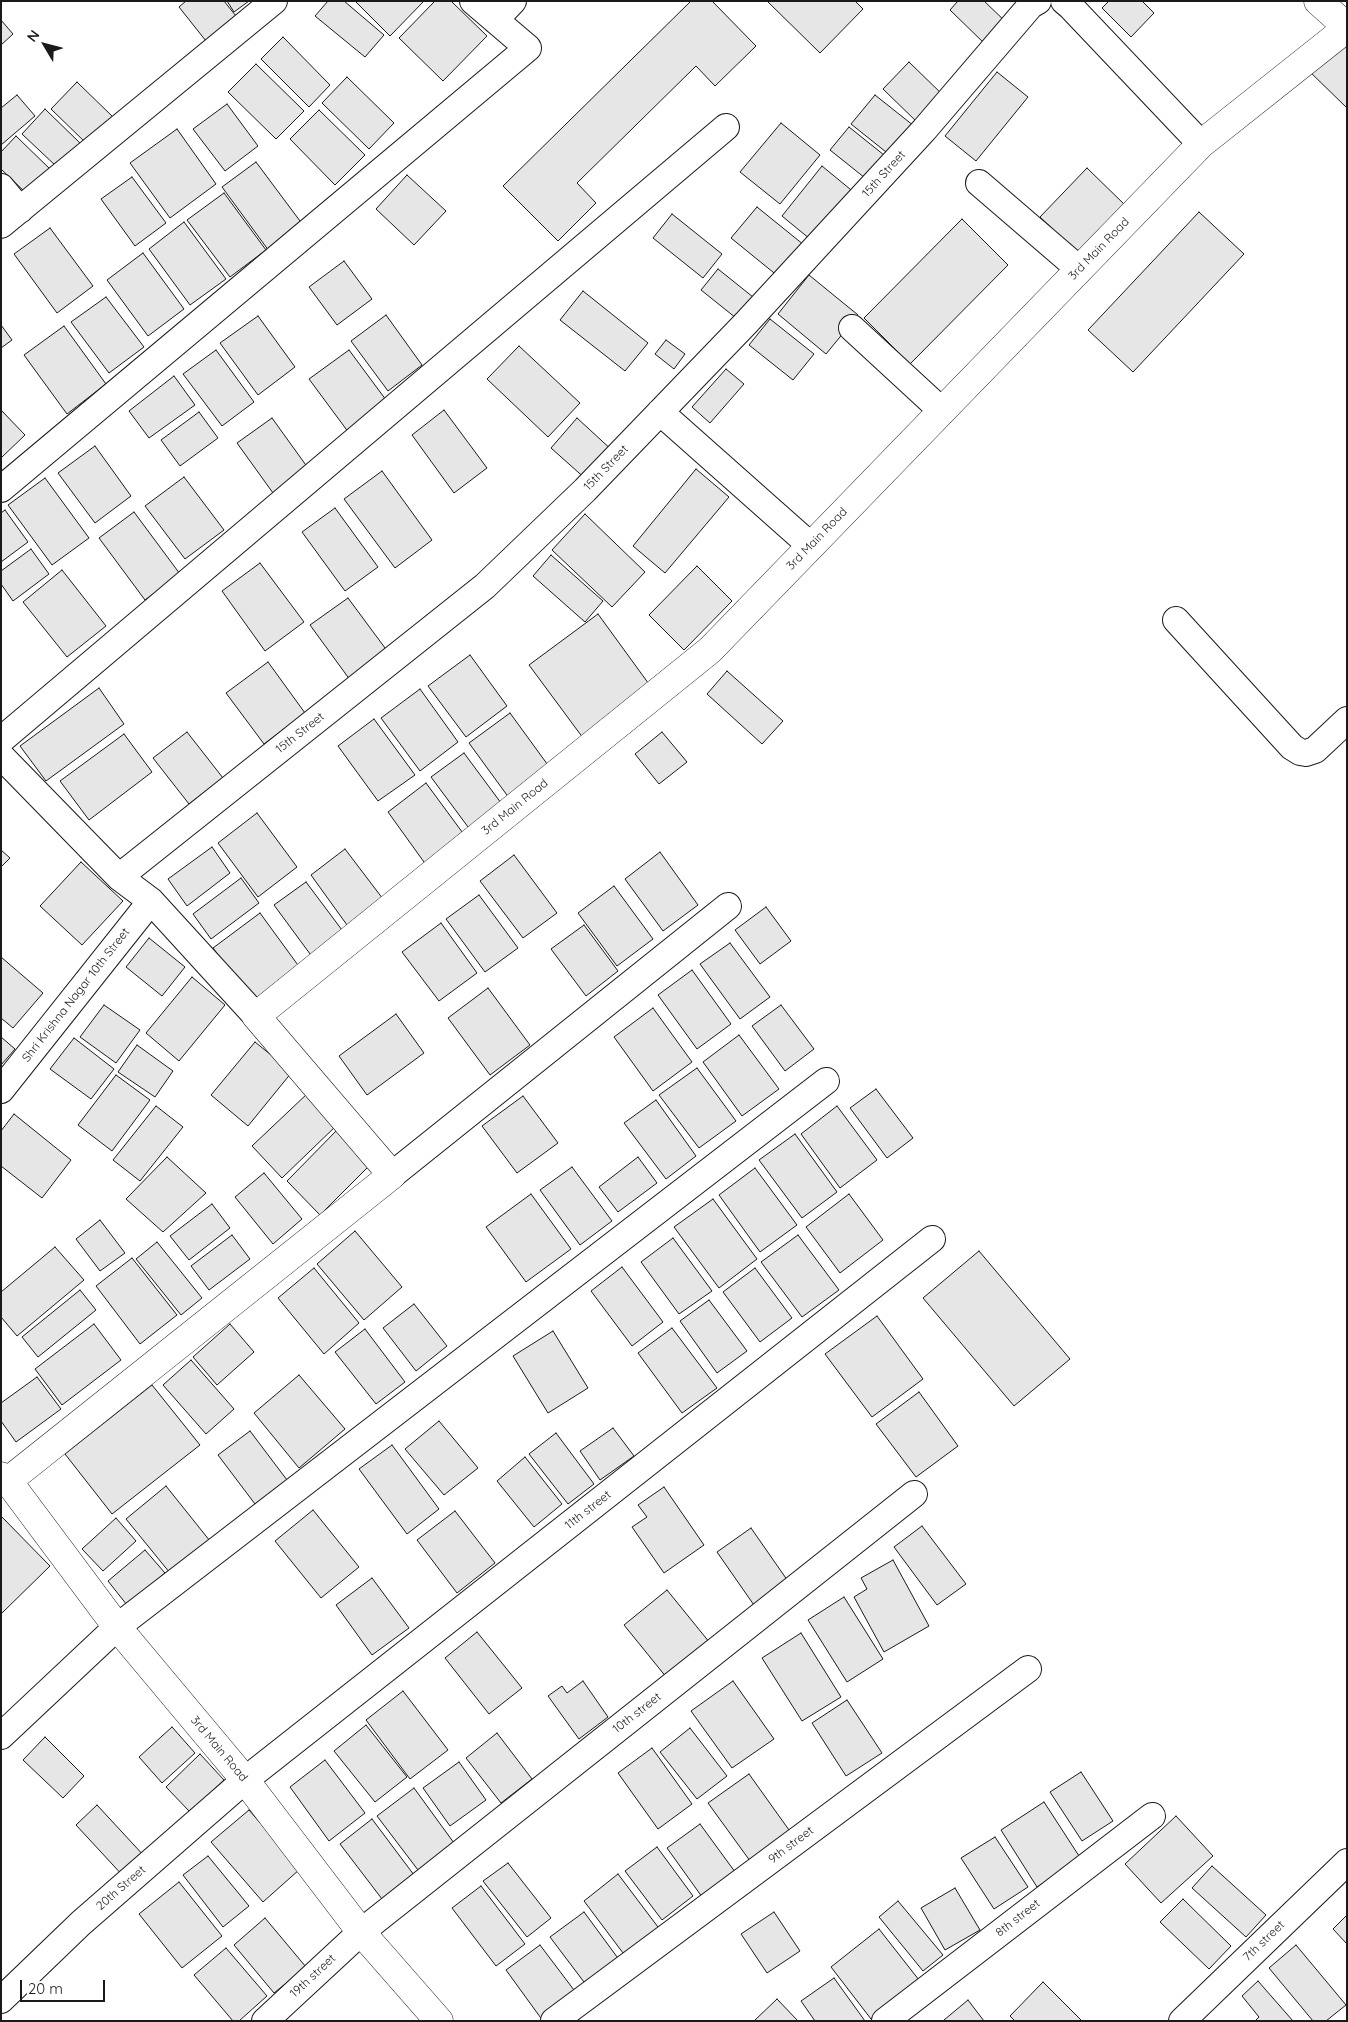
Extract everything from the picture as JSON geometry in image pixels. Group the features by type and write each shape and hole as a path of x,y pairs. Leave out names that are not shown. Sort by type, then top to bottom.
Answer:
{"street":[{"path":"1,187 11,217 274,1"},
{"path":"1,489 528,48 473,1"},
{"path":"495,20 513,1"},
{"name":"15th Street","path":"119,877 485,586 585,490 839,223 924,130 1031,5 1038,1"},
{"path":"1064,1 1201,144"},
{"path":"1318,1 1347,28"},
{"name":"3rd Main Road","path":"256,1016 710,650 1201,144 1347,28"},
{"path":"1,740 726,127"},
{"path":"979,183 1079,269"},
{"path":"852,328 942,411"},
{"path":"660,412 810,546"},
{"path":"1176,620 1292,747 1300,752 1306,754 1315,750 1347,720"},
{"path":"1,756 119,877 151,900 256,1016 392,1175"},
{"name":"Shri Krishna Nagar 10th Street","path":"1,1090 151,900"},
{"path":"3,1481 392,1175 728,906"},
{"path":"1,1736 117,1626 826,1081"},
{"name":"11th street","path":"245,1780 932,1239"},
{"name":"3rd Main Road","path":"3,1481 117,1626 245,1780 360,1932 439,2021"},
{"name":"10th street","path":"360,1932 914,1494"},
{"name":"9th street","path":"554,2021 1028,1669"},
{"name":"20th Street","path":"1,2000 81,1923 245,1780"},
{"name":"8th street","path":"885,2021 1152,1816"},
{"name":"7th street","path":"1182,2021 1347,1862"},
{"name":"19th street","path":"265,2021 360,1932"}],"building":[{"path":"186,1 224,1 236,16 206,41 179,7"},
{"path":"227,1 249,1 234,12"},
{"path":"328,1 344,1 384,35 365,57 315,16"},
{"path":"355,1 424,1 390,36"},
{"path":"435,1 451,1 487,36 443,81 399,38"},
{"path":"691,1 712,1 756,46 715,86 696,66 577,183 596,203 558,241 503,186"},
{"path":"767,1 855,1 863,9 820,53"},
{"path":"958,1 984,1 1007,23 986,45 950,10"},
{"path":"1109,1 1142,1 1154,13 1131,37 1102,8"},
{"path":"1,20 13,34 1,45"},
{"path":"283,37 330,85 309,107 261,59"},
{"path":"1337,38 1347,47 1347,108 1307,69"},
{"path":"909,62 945,97 919,124 883,89"},
{"path":"256,64 304,111 276,139 228,92"},
{"path":"997,72 1028,97 976,161 945,136"},
{"path":"347,77 394,123 369,149 322,103"},
{"path":"77,82 113,117 87,144 51,109"},
{"path":"17,95 35,116 1,145 1,108"},
{"path":"875,95 914,126 891,156 851,124"},
{"path":"227,104 258,146 225,171 193,129"},
{"path":"45,109 80,143 57,167 22,134"},
{"path":"319,110 365,155 335,185 290,139"},
{"path":"781,123 820,155 780,204 740,172"},
{"path":"849,127 889,159 870,182 830,150"},
{"path":"177,129 216,184 170,218 130,163"},
{"path":"16,136 51,170 28,195 1,169 1,152"},
{"path":"256,162 303,225 269,251 222,187"},
{"path":"822,166 856,194 816,244 782,216"},
{"path":"1087,168 1126,206 1079,254 1040,217"},
{"path":"407,175 446,211 414,245 376,209"},
{"path":"132,177 166,223 135,246 101,199"},
{"path":"224,193 266,250 230,277 187,220"},
{"path":"757,207 804,245 779,277 731,238"},
{"path":"1199,212 1244,254 1133,372 1088,330"},
{"path":"672,214 722,254 703,278 653,238"},
{"path":"962,219 1008,265 910,364 864,318"},
{"path":"184,222 226,279 190,305 149,249"},
{"path":"50,228 93,286 57,313 14,254"},
{"path":"143,253 184,309 148,336 107,280"},
{"path":"344,261 372,299 337,325 309,287"},
{"path":"718,269 758,301 741,322 701,290"},
{"path":"809,275 858,315 826,354 778,314"},
{"path":"583,291 648,343 625,371 560,320"},
{"path":"106,297 144,347 109,373 71,322"},
{"path":"386,315 422,365 388,391 351,341"},
{"path":"258,316 295,367 258,395 220,343"},
{"path":"770,319 814,354 793,380 749,345"},
{"path":"1,325 12,340 1,348"},
{"path":"64,326 106,384 67,414 24,355"},
{"path":"666,340 685,354 674,369 655,354"},
{"path":"519,346 580,403 548,437 487,379"},
{"path":"216,350 254,402 222,426 183,374"},
{"path":"349,350 389,404 349,433 309,379"},
{"path":"726,369 744,384 710,423 692,407"},
{"path":"174,376 195,405 149,438 129,411"},
{"path":"1,410 25,435 1,458"},
{"path":"444,410 487,468 454,493 412,435"},
{"path":"199,412 218,438 180,466 161,440"},
{"path":"272,418 308,468 273,493 237,443"},
{"path":"577,418 614,452 588,481 551,448"},
{"path":"95,446 131,496 95,523 58,473"},
{"path":"696,469 729,497 665,573 633,546"},
{"path":"382,471 432,540 395,568 344,499"},
{"path":"184,477 224,530 185,559 145,506"},
{"path":"45,478 89,538 52,565 8,505"},
{"path":"335,508 378,567 345,591 302,532"},
{"path":"5,510 28,542 1,562 1,513"},
{"path":"134,512 180,574 145,600 99,538"},
{"path":"585,514 645,572 612,607 552,550"},
{"path":"31,549 49,574 13,601 1,584 1,571"},
{"path":"551,555 603,601 585,622 533,576"},
{"path":"260,563 304,622 265,651 222,591"},
{"path":"697,566 732,601 684,650 649,615"},
{"path":"62,570 106,626 67,657 23,602"},
{"path":"348,598 391,656 353,684 310,625"},
{"path":"598,614 654,691 586,742 529,665"},
{"path":"470,655 507,706 466,737 428,686"},
{"path":"268,662 305,713 264,744 226,693"},
{"path":"727,671 783,721 762,744 707,694"},
{"path":"99,688 124,724 46,781 20,746"},
{"path":"420,689 458,742 420,771 381,718"},
{"path":"510,713 553,772 512,802 469,743"},
{"path":"374,719 415,775 378,801 338,746"},
{"path":"187,732 223,778 189,804 153,758"},
{"path":"662,732 687,762 659,784 635,754"},
{"path":"124,734 152,772 89,820 60,781"},
{"path":"464,753 504,807 471,831 431,777"},
{"path":"426,783 468,840 429,869 388,812"},
{"path":"257,813 297,867 258,897 218,843"},
{"path":"212,847 230,873 187,906 168,879"},
{"path":"345,849 383,899 347,925 311,875"},
{"path":"1,850 10,858 1,867"},
{"path":"660,852 698,905 663,931 625,879"},
{"path":"514,855 557,913 523,938 480,881"},
{"path":"81,862 123,901 82,945 40,906"},
{"path":"241,878 259,903 211,939 193,914"},
{"path":"306,882 345,934 313,958 274,905"},
{"path":"614,886 653,939 617,966 578,913"},
{"path":"479,895 518,948 485,972 446,919"},
{"path":"766,907 791,941 760,964 735,930"},
{"path":"260,913 303,972 257,1007 213,948"},
{"path":"441,923 477,973 439,1001 402,952"},
{"path":"584,925 618,971 586,996 551,949"},
{"path":"149,938 185,967 162,996 126,967"},
{"path":"730,943 770,997 740,1019 700,964"},
{"path":"1,957 43,993 13,1028 1,1018"},
{"path":"692,970 731,1024 697,1049 658,995"},
{"path":"192,977 225,1005 179,1061 146,1033"},
{"path":"488,988 530,1045 490,1075 448,1018"},
{"path":"104,1005 140,1030 116,1063 80,1037"},
{"path":"781,1005 814,1049 785,1071 752,1026"},
{"path":"653,1008 692,1062 653,1091 614,1037"},
{"path":"396,1014 424,1053 367,1095 339,1056"},
{"path":"739,1035 779,1089 742,1116 703,1062"},
{"path":"1,1037 15,1049 1,1065"},
{"path":"74,1038 114,1069 91,1099 50,1069"},
{"path":"255,1042 292,1072 248,1126 211,1095"},
{"path":"137,1045 173,1071 155,1097 118,1072"},
{"path":"697,1068 736,1121 699,1148 659,1095"},
{"path":"116,1075 150,1100 112,1151 78,1125"},
{"path":"876,1089 913,1138 887,1158 850,1108"},
{"path":"308,1093 337,1125 282,1178 252,1146"},
{"path":"523,1096 558,1143 517,1173 482,1126"},
{"path":"656,1100 696,1156 666,1179 624,1123"},
{"path":"156,1106 183,1127 140,1181 113,1160"},
{"path":"837,1106 877,1160 840,1188 801,1134"},
{"path":"14,1114 71,1160 42,1198 1,1166 1,1131"},
{"path":"341,1126 375,1160 320,1215 287,1181"},
{"path":"795,1134 837,1192 802,1218 759,1160"},
{"path":"167,1157 206,1193 163,1232 126,1199"},
{"path":"638,1157 657,1183 618,1212 599,1187"},
{"path":"572,1167 612,1221 580,1245 540,1190"},
{"path":"755,1168 797,1225 760,1252 719,1195"},
{"path":"264,1173 302,1219 273,1244 235,1197"},
{"path":"531,1194 571,1249 526,1282 486,1227"},
{"path":"849,1194 883,1240 840,1273 806,1227"},
{"path":"713,1199 757,1259 719,1288 674,1227"},
{"path":"212,1204 230,1228 189,1260 170,1236"},
{"path":"100,1220 125,1253 100,1271 76,1239"},
{"path":"355,1231 402,1287 364,1320 317,1264"},
{"path":"232,1235 250,1259 209,1290 191,1266"},
{"path":"798,1235 839,1290 802,1317 761,1262"},
{"path":"673,1238 712,1291 679,1314 641,1262"},
{"path":"157,1242 202,1298 181,1315 136,1259"},
{"path":"55,1247 84,1280 17,1336 1,1317 1,1292"},
{"path":"979,1251 1070,1359 1014,1406 923,1298"},
{"path":"132,1258 177,1315 140,1344 96,1286"},
{"path":"622,1267 663,1322 632,1346 591,1291"},
{"path":"314,1268 359,1323 324,1354 278,1298"},
{"path":"755,1268 792,1318 760,1342 723,1292"},
{"path":"80,1290 96,1310 38,1357 22,1337"},
{"path":"709,1300 747,1351 717,1373 680,1321"},
{"path":"414,1304 447,1346 416,1371 383,1328"},
{"path":"877,1316 923,1379 872,1417 825,1354"},
{"path":"94,1324 121,1360 62,1405 35,1369"},
{"path":"230,1324 254,1352 217,1385 193,1357"},
{"path":"672,1328 717,1388 682,1413 638,1353"},
{"path":"365,1329 405,1382 376,1404 335,1352"},
{"path":"553,1331 588,1388 548,1413 513,1356"},
{"path":"191,1360 234,1409 206,1434 163,1385"},
{"path":"299,1375 345,1429 299,1468 254,1413"},
{"path":"37,1377 61,1409 16,1442 1,1421 1,1403"},
{"path":"152,1385 200,1445 112,1514 65,1454"},
{"path":"919,1392 958,1446 916,1477 876,1424"},
{"path":"439,1421 478,1468 444,1495 405,1449"},
{"path":"613,1428 634,1456 600,1480 580,1451"},
{"path":"250,1431 287,1480 255,1504 218,1455"},
{"path":"556,1433 594,1484 568,1504 529,1454"},
{"path":"392,1445 439,1509 407,1534 359,1469"},
{"path":"525,1457 562,1504 534,1527 497,1481"},
{"path":"166,1486 210,1541 170,1573 126,1519"},
{"path":"664,1487 704,1545 664,1573 632,1527 647,1517 638,1505"},
{"path":"313,1510 359,1567 321,1598 275,1541"},
{"path":"455,1511 495,1563 457,1593 417,1540"},
{"path":"1,1516 50,1566 1,1614"},
{"path":"116,1518 136,1541 103,1571 82,1549"},
{"path":"922,1526 966,1584 937,1605 894,1547"},
{"path":"751,1528 790,1584 756,1608 717,1552"},
{"path":"145,1550 165,1573 127,1605 108,1581"},
{"path":"893,1560 929,1626 884,1652 854,1597 867,1589 861,1578"},
{"path":"372,1578 409,1628 372,1655 336,1605"},
{"path":"667,1590 710,1643 667,1678 624,1625"},
{"path":"844,1597 883,1659 847,1682 808,1620"},
{"path":"477,1632 522,1688 489,1714 445,1658"},
{"path":"801,1633 841,1697 802,1721 762,1658"},
{"path":"583,1681 608,1717 579,1739 548,1696 562,1686 567,1693"},
{"path":"733,1681 774,1739 732,1768 691,1711"},
{"path":"403,1691 448,1750 410,1779 366,1720"},
{"path":"847,1700 882,1753 846,1776 812,1723"},
{"path":"366,1725 407,1777 375,1802 334,1751"},
{"path":"172,1727 195,1753 162,1783 139,1757"},
{"path":"690,1728 727,1776 697,1799 660,1752"},
{"path":"497,1733 532,1779 501,1803 466,1758"},
{"path":"45,1737 84,1776 63,1798 23,1760"},
{"path":"652,1748 692,1804 658,1829 618,1773"},
{"path":"200,1754 224,1780 190,1812 166,1787"},
{"path":"325,1760 365,1813 329,1841 290,1787"},
{"path":"459,1762 486,1800 450,1826 423,1788"},
{"path":"1081,1772 1113,1821 1082,1841 1050,1792"},
{"path":"749,1774 794,1837 753,1865 708,1803"},
{"path":"414,1788 454,1843 418,1870 377,1816"},
{"path":"1044,1802 1081,1859 1037,1887 1001,1830"},
{"path":"97,1805 146,1858 125,1878 76,1825"},
{"path":"249,1810 300,1869 263,1902 211,1842"},
{"path":"1176,1816 1213,1856 1161,1903 1125,1864"},
{"path":"372,1819 414,1875 382,1899 340,1844"},
{"path":"700,1824 738,1876 705,1901 667,1848"},
{"path":"995,1837 1028,1887 994,1909 961,1858"},
{"path":"657,1847 693,1896 662,1920 625,1871"},
{"path":"208,1856 249,1906 223,1927 183,1875"},
{"path":"508,1863 551,1918 527,1937 483,1881"},
{"path":"1212,1866 1266,1915 1246,1937 1192,1888"},
{"path":"618,1874 664,1935 629,1961 584,1901"},
{"path":"179,1882 222,1936 182,1968 139,1914"},
{"path":"481,1886 525,1944 496,1966 452,1908"},
{"path":"955,1888 980,1930 945,1950 921,1908"},
{"path":"1183,1899 1231,1946 1209,1969 1160,1922"},
{"path":"898,1901 943,1955 923,1971 879,1917"},
{"path":"584,1912 623,1965 590,1990 550,1937"},
{"path":"774,1912 800,1951 767,1973 741,1934"},
{"path":"1347,1915 1347,1944 1333,1929"},
{"path":"265,1918 306,1967 274,1993 234,1945"},
{"path":"879,1929 919,1980 871,2019 831,1967"},
{"path":"540,1945 580,1998 543,2021 506,1970"},
{"path":"1296,1945 1346,2005 1326,2021 1313,2021 1269,1968"},
{"path":"226,1948 267,1996 239,2021 233,2021 194,1975"},
{"path":"834,1978 865,2021 815,2021 801,2001"},
{"path":"1258,1981 1293,2021 1255,2021 1259,2017 1242,1996"},
{"path":"1043,1982 1082,2021 1015,2021 1010,2016"},
{"path":"777,1999 798,2021 754,2021"},
{"path":"968,2000 984,2021 944,2021 944,2020"}]}
